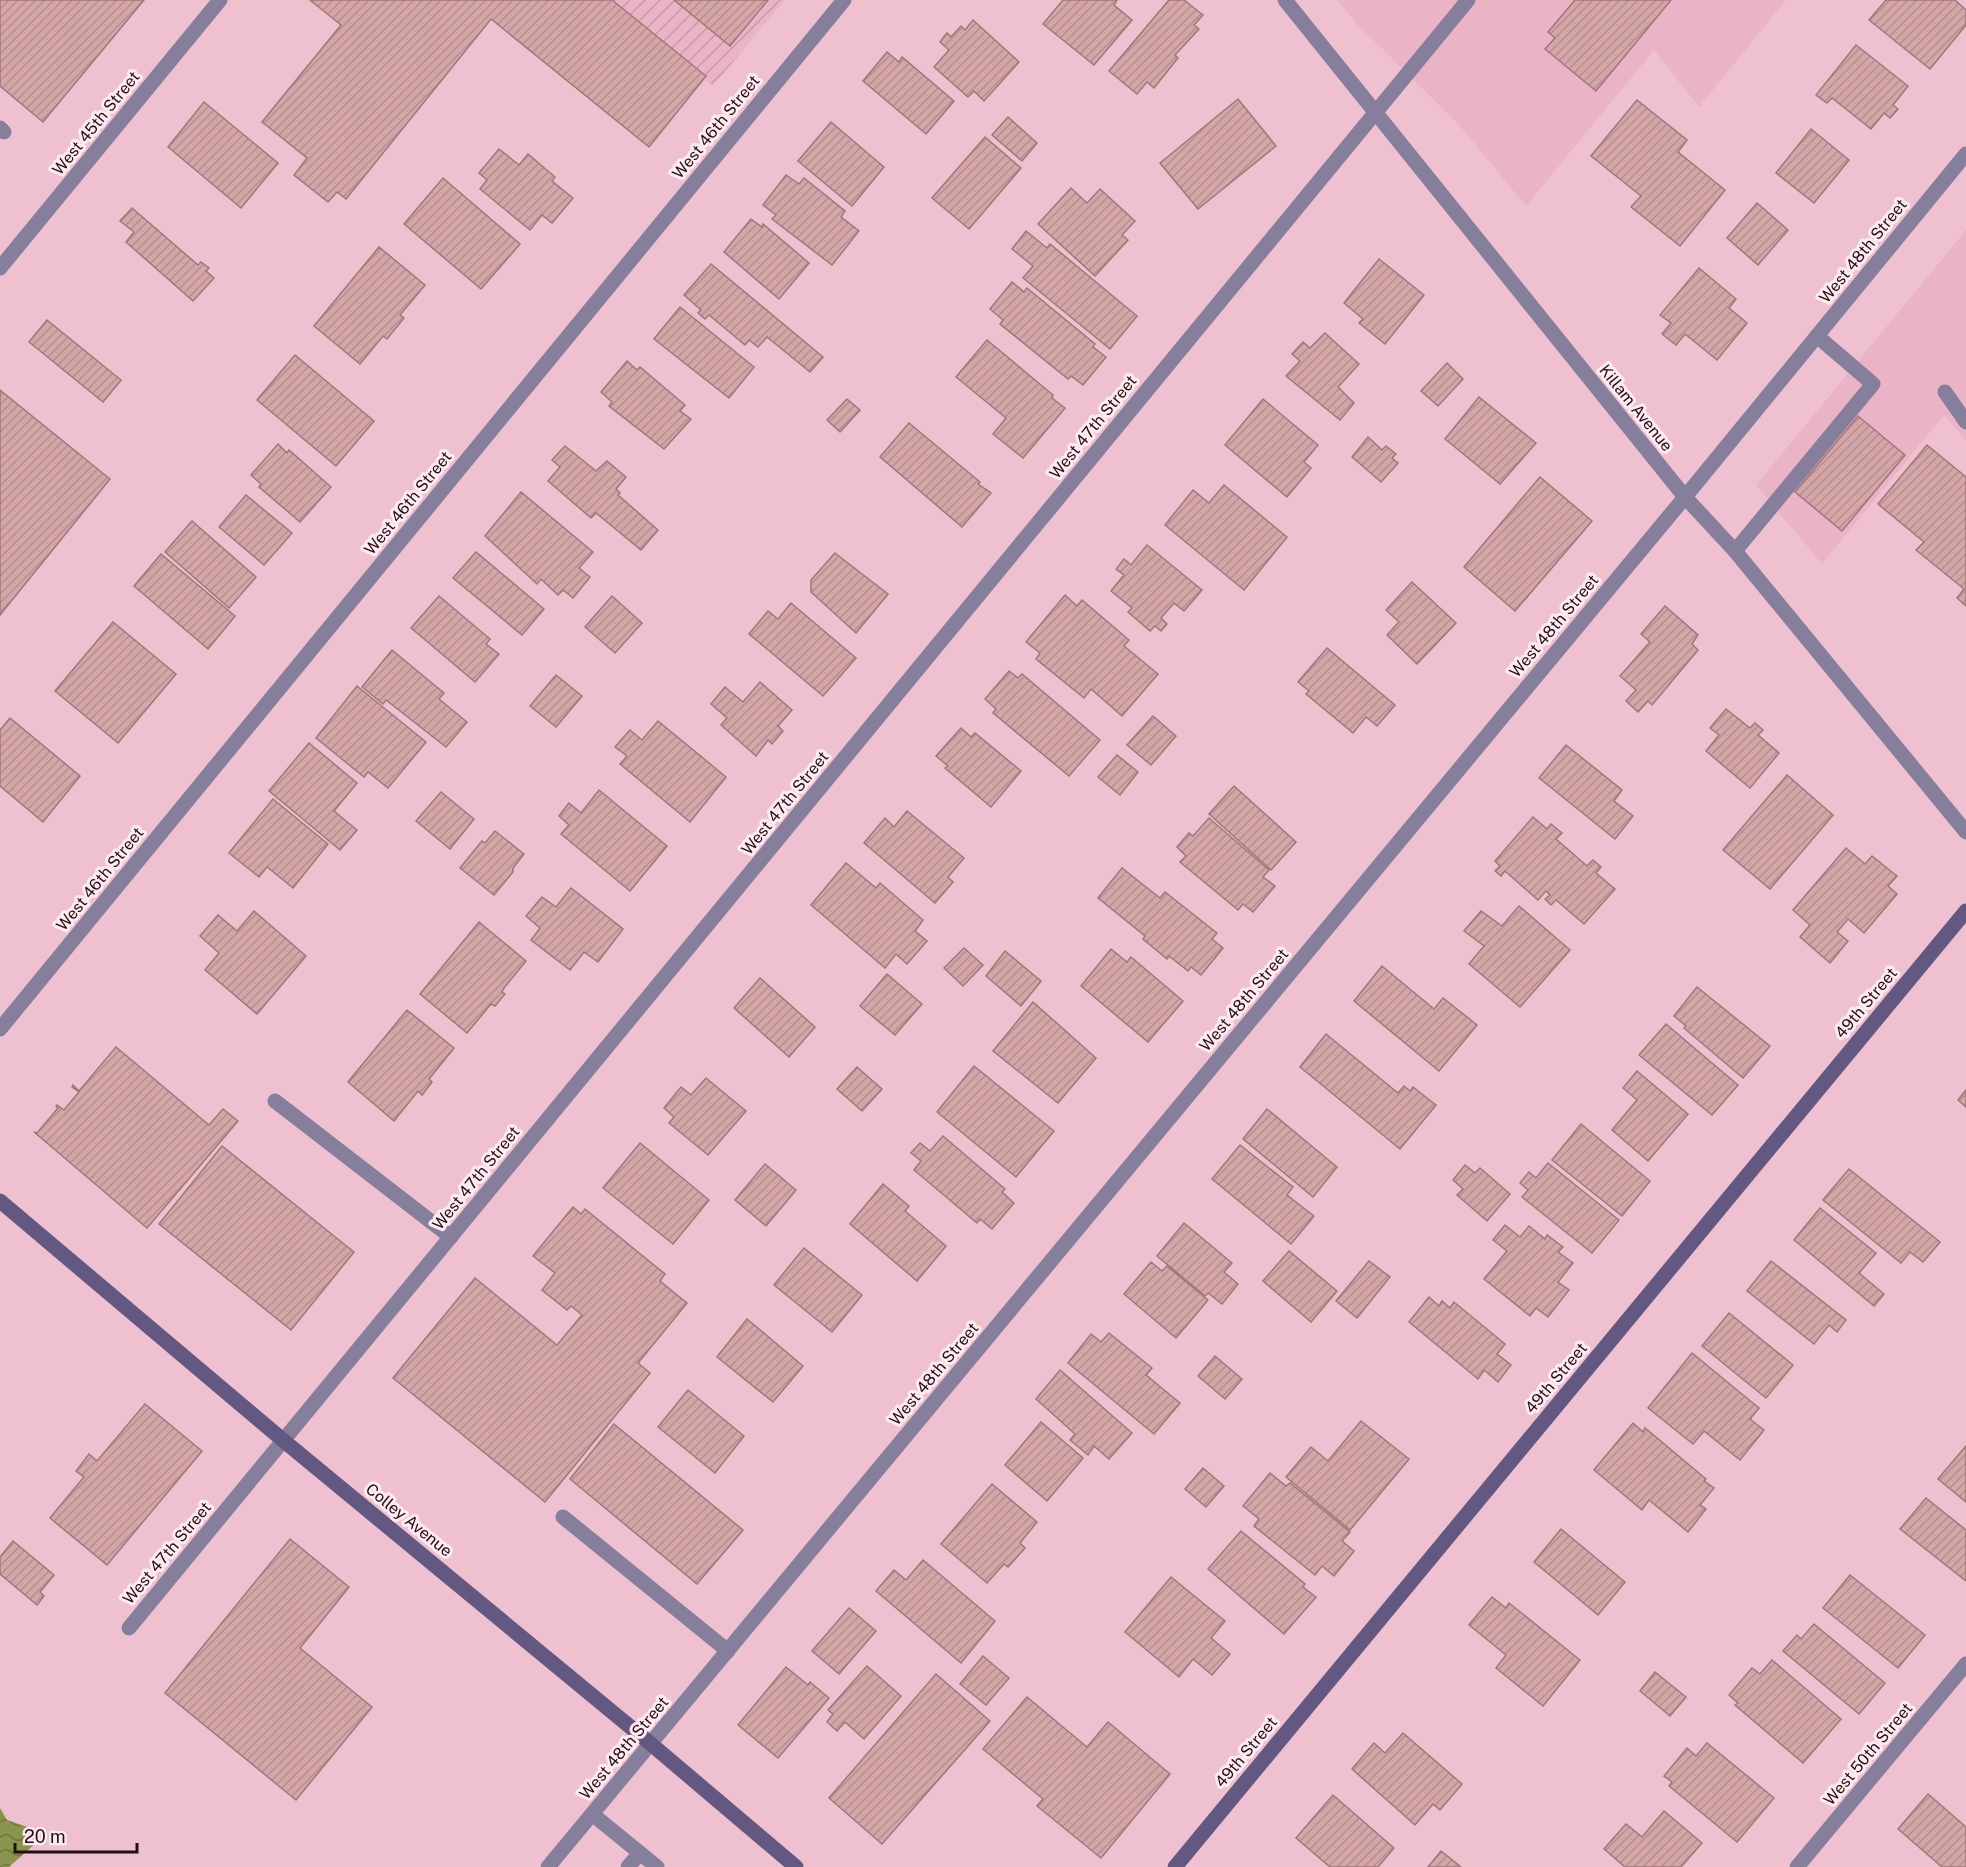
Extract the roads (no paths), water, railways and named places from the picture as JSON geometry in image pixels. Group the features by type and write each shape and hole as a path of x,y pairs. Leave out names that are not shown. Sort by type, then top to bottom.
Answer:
{"street":[{"name":"West 45th Street","path":"0,268 220,0"},
{"name":"West 46th Street","path":"0,1029 844,0"},
{"name":"Killam Avenue","path":"1285,0 1685,497 1735,551 1966,832"},
{"name":"West 47th Street","path":"129,1628 1468,0"},
{"name":"West 48th Street","path":"548,1867 1685,497 1966,154"},
{"path":"1735,551 1873,384 1817,336"},
{"path":"1945,392 1966,422"},
{"name":"49th Street","path":"1175,1867 1966,911"},
{"path":"275,1101 452,1237"},
{"name":"Colley Avenue","path":"0,1201 284,1441 651,1744 796,1867"},
{"path":"563,1517 728,1651"},
{"name":"West 50th Street","path":"1797,1867 1966,1664"},
{"path":"592,1814 657,1867"},
{"path":"628,1867 640,1853"}],"water":[{"path":"0,1808 7,1820 36,1830 36,1843 9,1867 0,1867"}]}
